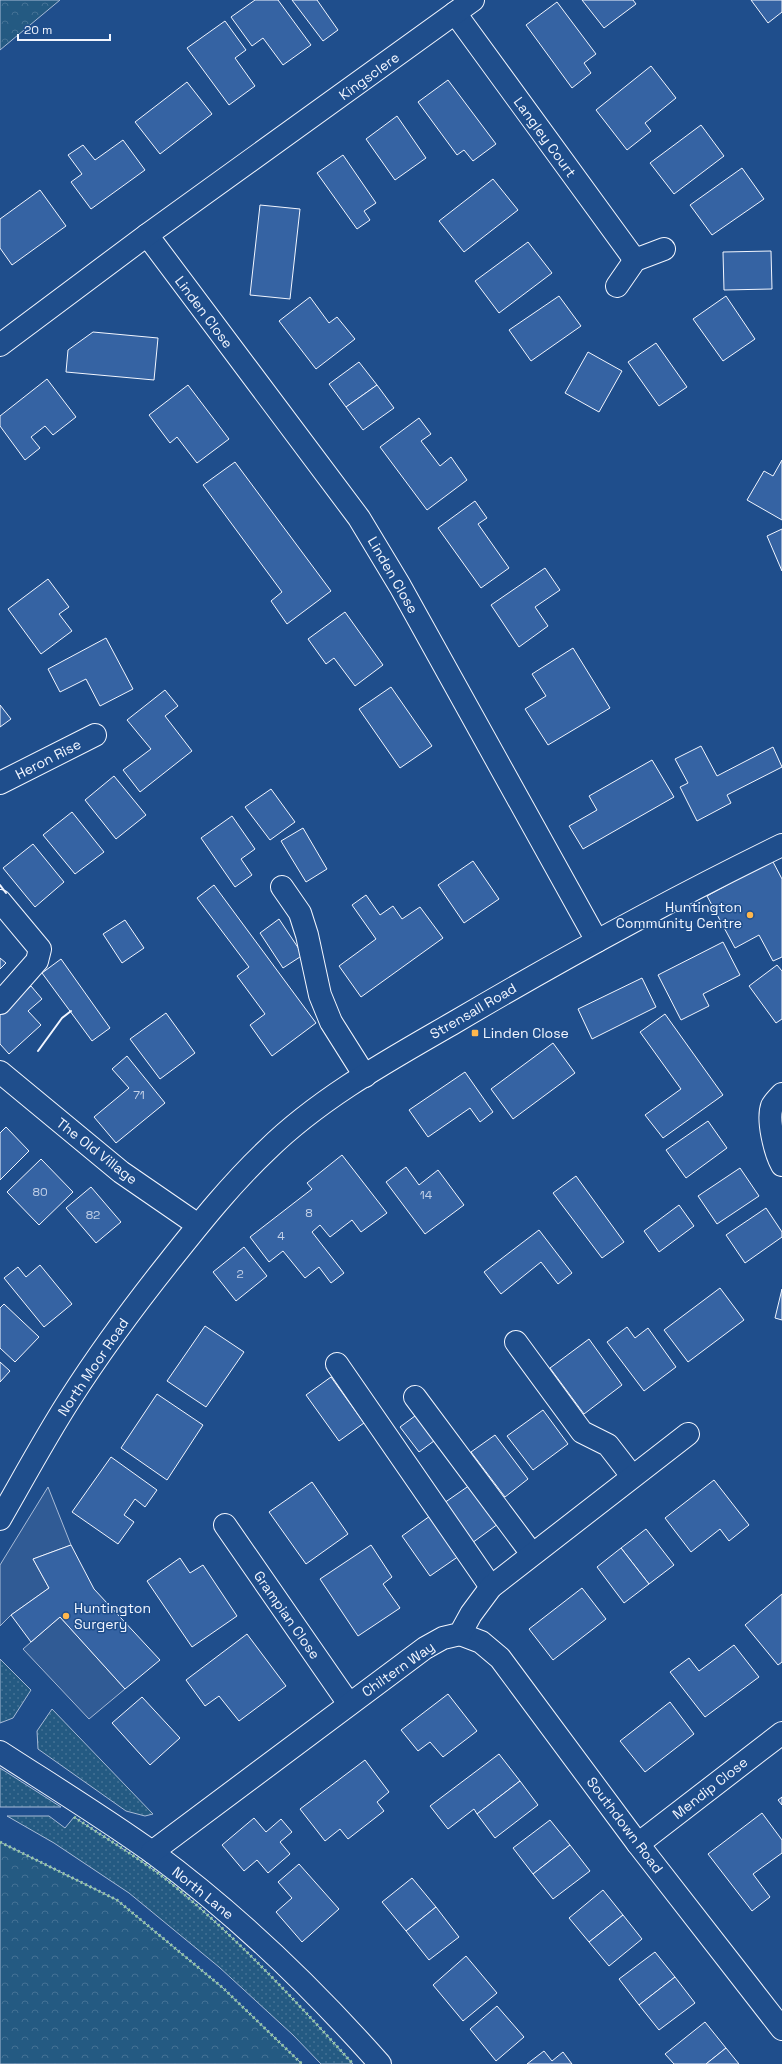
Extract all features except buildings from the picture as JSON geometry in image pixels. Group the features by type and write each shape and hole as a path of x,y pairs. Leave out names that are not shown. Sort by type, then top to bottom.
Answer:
{"street":[{"name":"Kingsclere","path":"147,235 473,0"},
{"name":"Langley Court","path":"455,13 635,260"},
{"path":"0,345 147,235"},
{"name":"Linden Close","path":"147,235 359,518 380,551 597,941"},
{"path":"617,286 635,260 664,249"},
{"name":"Heron Rise","path":"0,783 95,735"},
{"name":"Strensall Road","path":"198,1225 268,1148 309,1114 365,1076 496,997 597,941 693,888 782,845"},
{"path":"282,887 300,913 308,935 320,995 331,1022 365,1076"},
{"path":"0,901 40,949 37,961 0,1003"},
{"name":"The Old Village","path":"0,1072 121,1172 198,1225"},
{"path":"782,1094 772,1106 770,1123 779,1159 782,1165"},
{"name":"North Moor Road","path":"1,1513 75,1392 124,1319 198,1225"},
{"path":"516,1342 582,1432 608,1446 632,1476"},
{"path":"336,1364 492,1587"},
{"path":"415,1397 532,1554"},
{"path":"460,1634 471,1614 492,1587 532,1554 688,1434"},
{"name":"Grampian Close","path":"225,1525 349,1704"},
{"name":"Chiltern Way","path":"152,1852 425,1648 443,1638 460,1634"},
{"name":"Southdown Road","path":"460,1634 481,1642 500,1658 638,1844 782,2029"},
{"name":"Mendip Close","path":"638,1844 782,1733"},
{"name":"North Lane","path":"0,1752 152,1852 234,1918 294,1972 380,2064"}],"green space":[{"path":"0,0 60,0 0,50"},
{"path":"0,1659 31,1690 13,1718 0,1723"},
{"path":"52,1709 153,1814 145,1816 126,1811 38,1749 37,1731"},
{"path":"0,1768 61,1807 0,1807"},
{"path":"7,1816 49,1816 65,1828 74,1817 148,1866 172,1884 243,1948 353,2064 321,2064 293,2035 219,1967 129,1893 54,1843"},
{"path":"0,1842 117,1900 223,1988 302,2064 0,2064"}],"shaded area":[{"path":"48,1487 71,1545 33,1559 49,1588 11,1615 0,1626 0,1565"},
{"path":"60,1617 125,1689 89,1719 23,1649"}],"hedge":[{"path":"74,1817 148,1866 172,1884 220,1926 266,1971 353,2064"},
{"path":"0,1842 117,1900 223,1988 302,2064"}],"wall":[{"path":"0,885 6,893"},
{"path":"38,1051 62,1018 71,1011"}],"place":[{"name":"Huntington Community Centre","path":"750,915"},
{"name":"Linden Close","path":"475,1033"},
{"name":"Huntington Surgery","path":"66,1616"}]}
